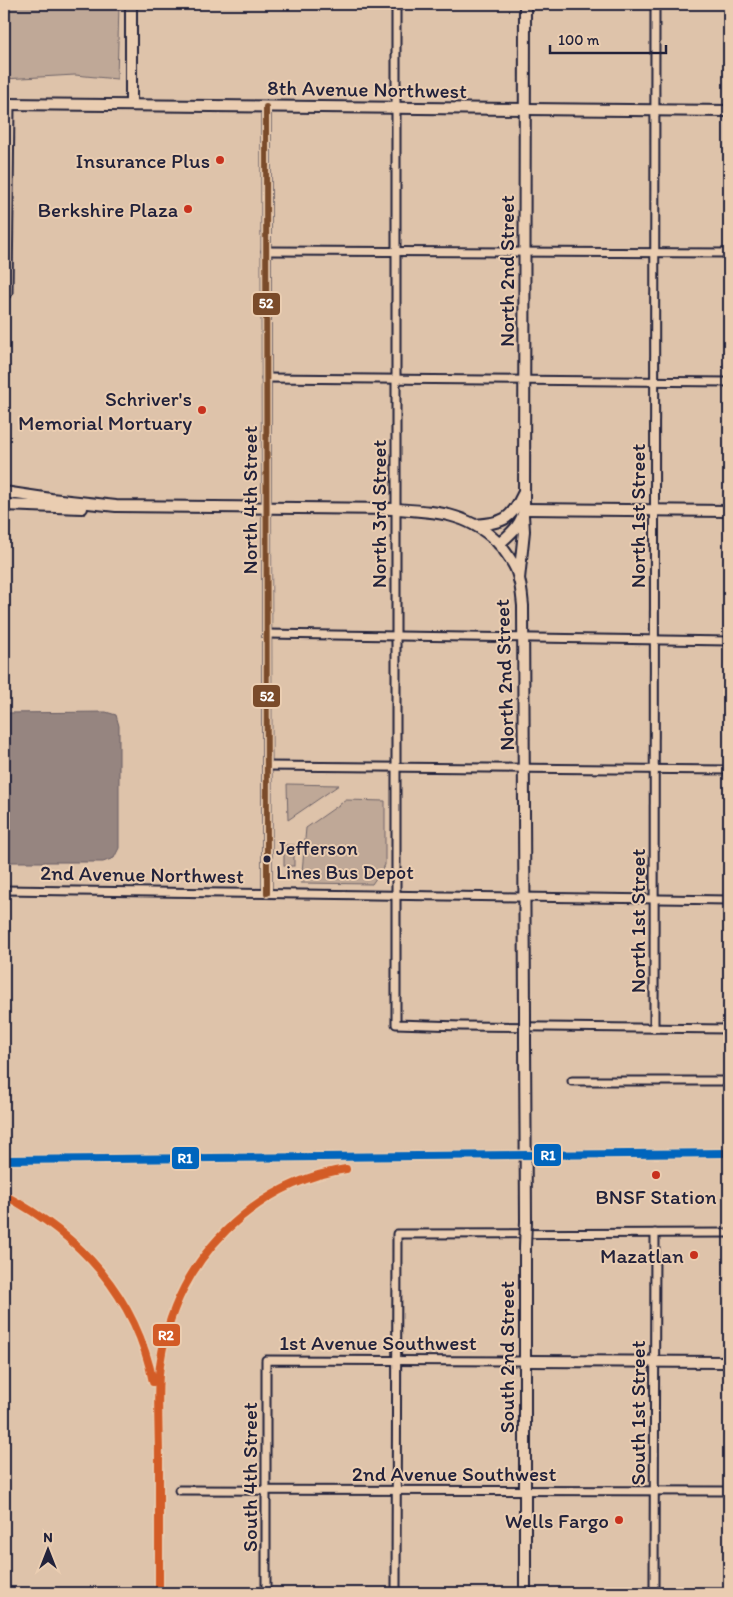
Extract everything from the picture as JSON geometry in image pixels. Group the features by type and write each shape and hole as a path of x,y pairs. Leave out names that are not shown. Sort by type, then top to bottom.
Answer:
{"main road":[{"path":"131,4 131,106"},
{"name":"North 2nd Street","path":"519,579 524,532 525,491 525,4"},
{"name":"8th Avenue Northwest","path":"7,104 729,111"},
{"path":"4,505 55,508 116,506 396,509 445,514 475,525 495,523 506,519 515,509 525,491"},
{"path":"4,492 116,506"},
{"path":"524,532 532,515 540,511 550,510"},
{"path":"499,544 518,526 524,512 550,510 729,512"},
{"name":"North 2nd Street","path":"475,525 499,544 512,562 519,579 524,606 525,1122"},
{"name":"South 2nd Street","path":"525,1122 525,1593"},
{"name":"1st Avenue Southwest","path":"526,1361 729,1362"}],"street":[{"name":"North 3rd Street","path":"396,4 396,1024 654,1028"},
{"name":"North 1st Street","path":"654,1028 655,4"},
{"path":"7,104 8,292"},
{"name":"North 4th Street","path":"266,107 267,892"},
{"path":"266,251 729,253"},
{"path":"266,378 729,382"},
{"path":"267,634 729,641"},
{"path":"267,766 729,770"},
{"name":"2nd Avenue Northwest","path":"4,890 267,892 729,900"},
{"path":"654,1028 729,1029"},
{"path":"572,1081 729,1081"},
{"name":"South 1st Street","path":"654,1593 655,1233"},
{"path":"396,1593 397,1234 729,1233"},
{"name":"1st Avenue Southwest","path":"266,1360 526,1361"},
{"name":"South 4th Street","path":"266,1360 266,1593"},
{"name":"2nd Avenue Southwest","path":"178,1490 729,1491"}],"shaded area":[{"path":"4,4 119,4 117,79 75,75 4,79"},
{"path":"106,712 116,715 119,726 119,848 114,858 103,862 4,862 4,713"},
{"path":"287,784 339,785 288,820"},
{"path":"346,800 385,801 385,865 372,884 301,883 306,828"},
{"path":"284,845 294,845 294,866 284,866"}],"transit line":[{"name":"52","path":"266,107 267,893"},
{"name":"R1","path":"4,1160 729,1153"},
{"name":"R2","path":"159,1593 159,1374 162,1351 168,1329 184,1287 209,1250 224,1233 252,1208 277,1192 303,1180 346,1169"},
{"name":"R2","path":"4,1195 32,1211 57,1229 101,1271 133,1322 145,1351 153,1382"}],"place":[{"name":"Insurance Plus","path":"220,160"},
{"name":"Berkshire Plaza","path":"188,209"},
{"name":"Schriver's Memorial Mortuary","path":"202,410"},
{"name":"Jefferson Lines Bus Depot","path":"267,859"},
{"name":"BNSF Station","path":"656,1175"},
{"name":"Mazatlan","path":"694,1255"},
{"name":"Wells Fargo","path":"619,1520"}]}
